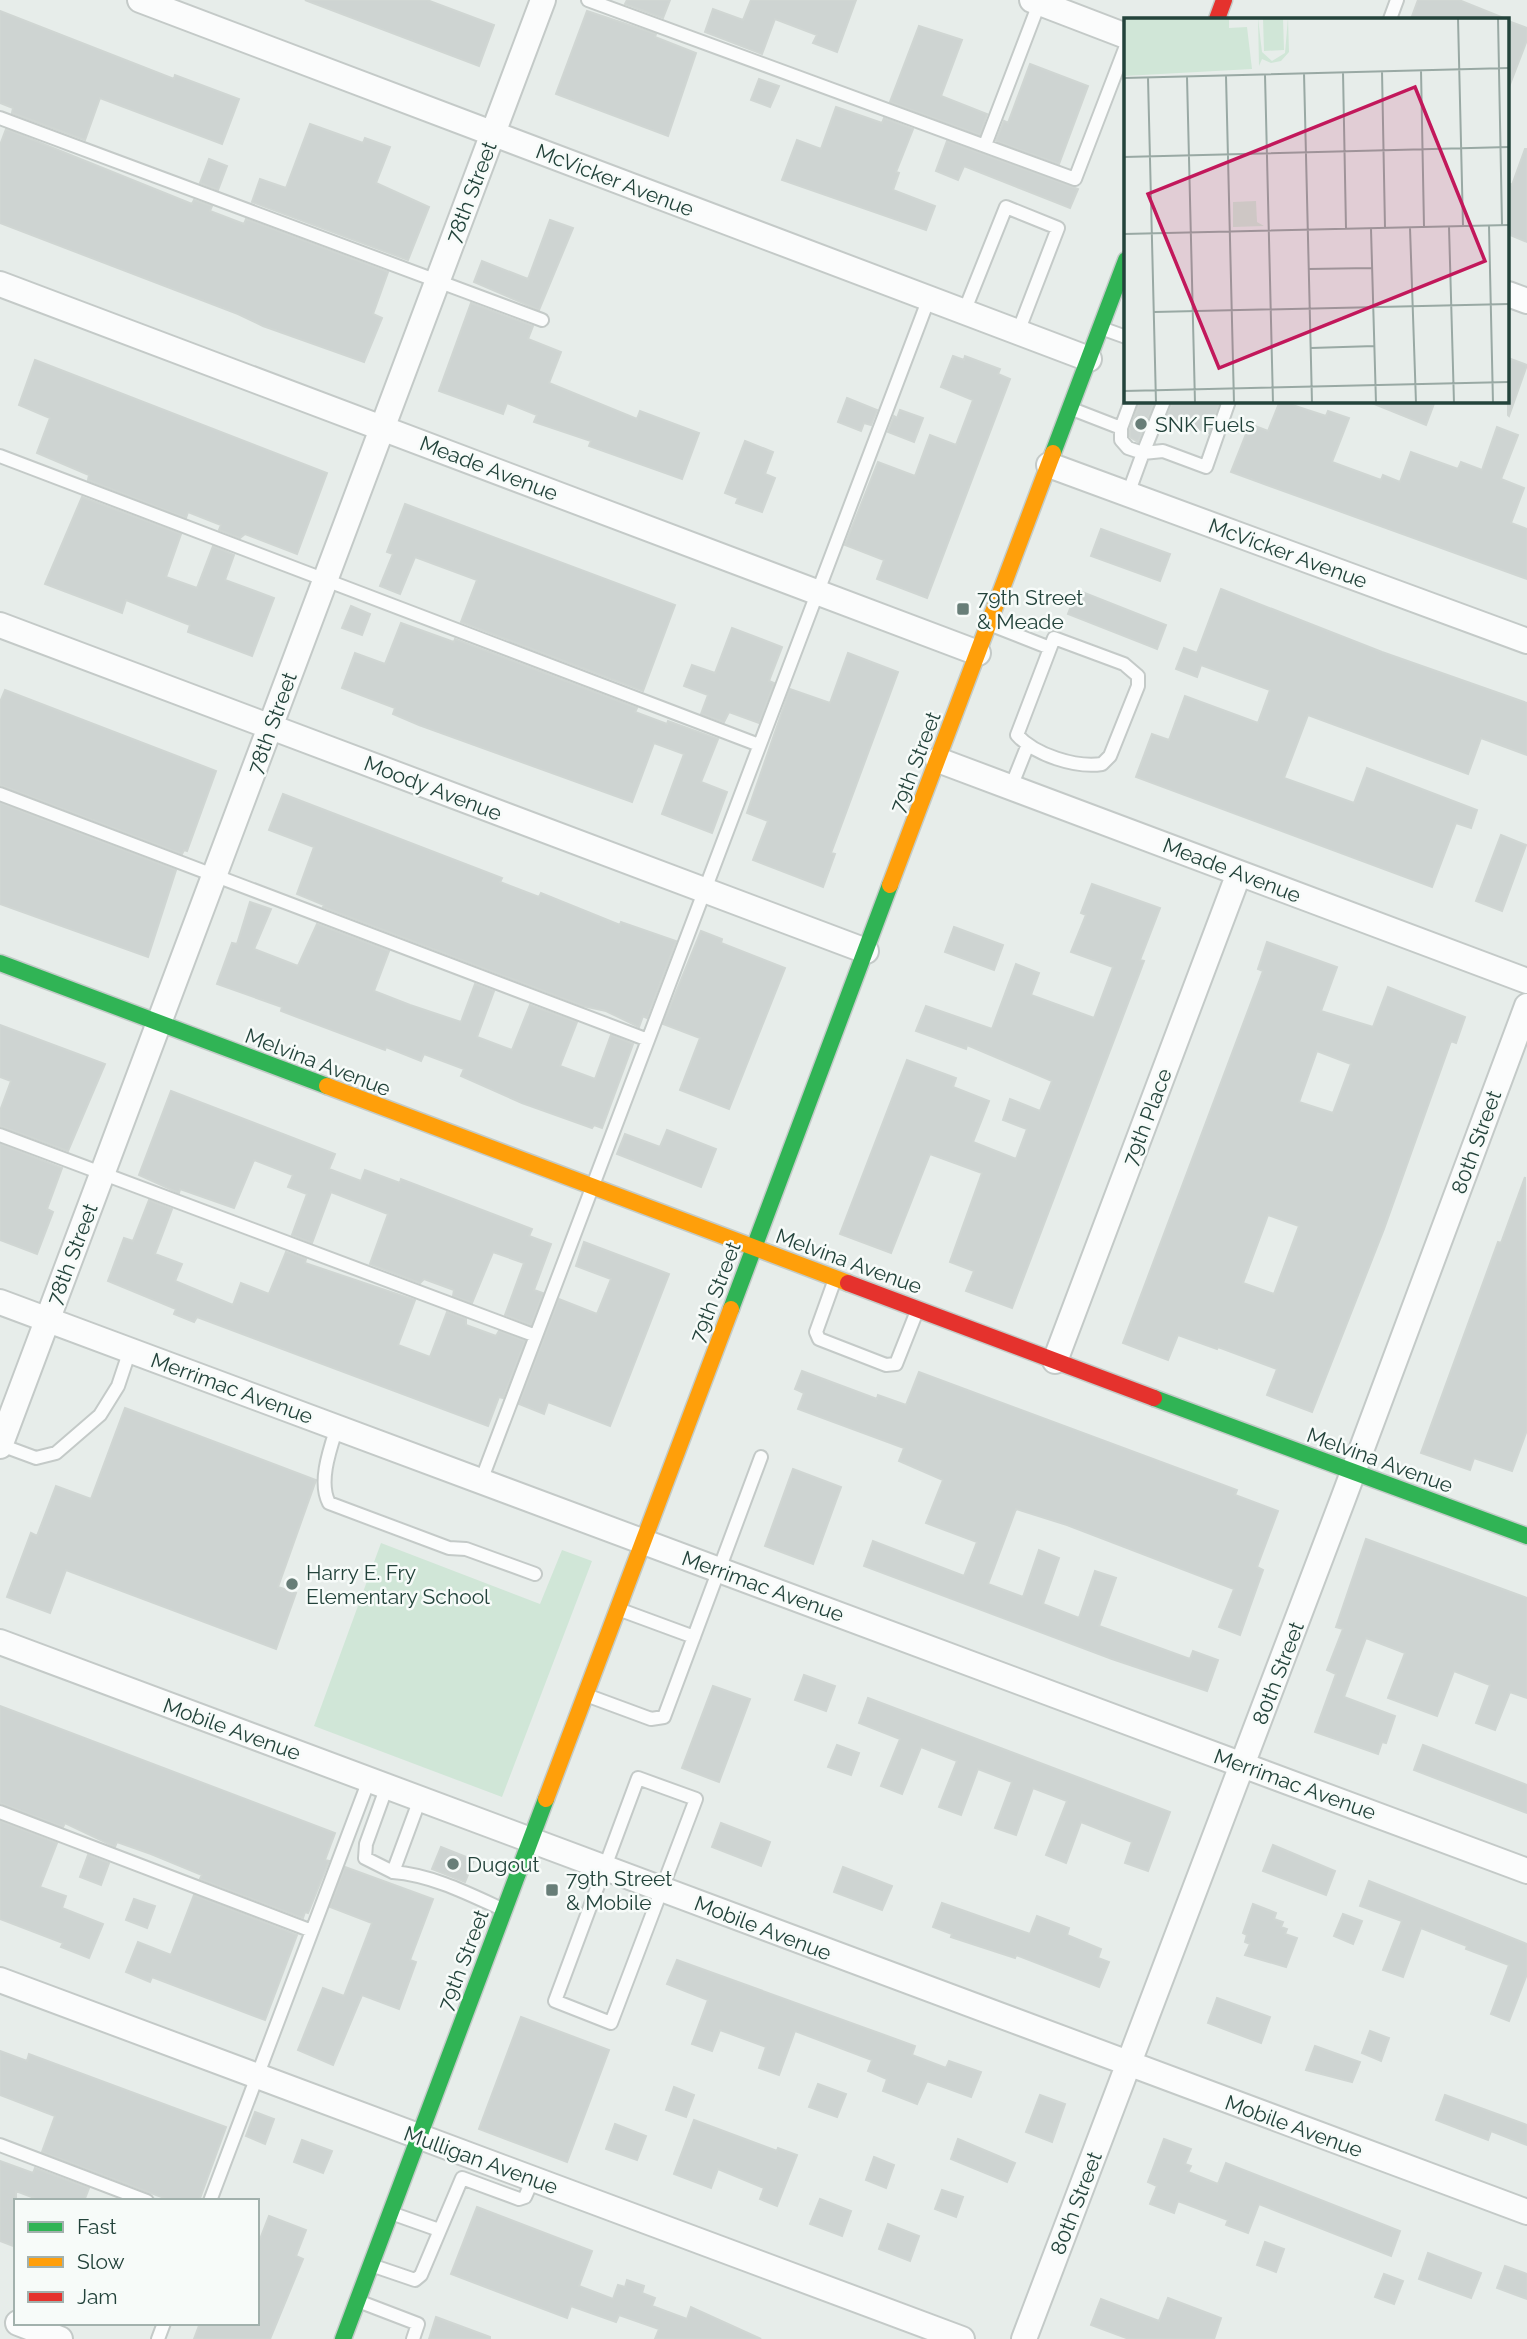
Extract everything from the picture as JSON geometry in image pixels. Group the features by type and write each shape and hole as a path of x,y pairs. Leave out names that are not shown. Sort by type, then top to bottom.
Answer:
{"main road":[{"path":"1217,18 1224,0"},
{"name":"79th Street","path":"343,2339 1124,265"},
{"name":"Melvina Avenue","path":"0,963 592,1188 1527,1536"}],"street":[{"name":"McVicker Avenue","path":"140,0 1089,359"},
{"name":"78th Street","path":"0,1446 543,0"},
{"path":"1037,1 1124,35"},
{"name":"Meade Avenue","path":"0,284 978,653"},
{"path":"1510,295 1527,301"},
{"name":"McVicker Avenue","path":"1049,465 1527,641"},
{"name":"Moody Avenue","path":"0,625 866,951"},
{"name":"Meade Avenue","path":"938,760 1527,981"},
{"name":"79th Place","path":"1055,1360 1239,873"},
{"name":"80th Street","path":"1024,2339 1243,1765 1527,1006"},
{"name":"Merrimac Avenue","path":"0,1302 1527,1871"},
{"name":"Mobile Avenue","path":"0,1642 1527,2212"},
{"name":"Mulligan Avenue","path":"0,1980 962,2339"},
{"path":"22,2325 60,2339"}],"lane":[{"path":"589,0 1075,179 1124,51"},
{"path":"1390,18 1398,0"},
{"path":"985,145 1037,1"},
{"path":"0,118 542,320"},
{"path":"964,312 1006,207 1058,228 1018,332"},
{"path":"481,1481 929,298"},
{"path":"1101,328 1124,336"},
{"path":"1131,402 1121,428 1121,440 1128,447 1143,453 1163,451 1206,467 1230,402"},
{"path":"1128,494 1164,402"},
{"path":"1070,408 1121,428"},
{"path":"0,456 759,745"},
{"path":"989,624 1052,643 1131,668 1139,676 1138,686 1110,756 1102,764 1074,763 1027,747 1017,735 1052,643"},
{"path":"1011,788 1027,747"},
{"path":"0,794 648,1040"},
{"path":"0,1135 536,1336"},
{"path":"835,1279 816,1332 820,1339 886,1365 895,1364 918,1309"},
{"path":"0,1446 36,1458 56,1453 89,1421 100,1415 118,1386 130,1350"},
{"path":"337,1427 328,1456 325,1495 329,1503 449,1548 466,1549 535,1574"},
{"path":"586,1695 651,1719 664,1717 761,1457"},
{"path":"618,1609 694,1637"},
{"path":"638,1778 696,1799 663,1890 611,2023 555,2001 638,1778"},
{"path":"378,1783 365,1858 393,1872 409,1873 459,1889 505,1910"},
{"path":"211,2199 312,1931 378,1783"},
{"path":"393,1872 420,1799"},
{"path":"0,1812 312,1931"},
{"path":"0,2145 142,2199"},
{"path":"371,2265 415,2280 421,2276 462,2178 519,2199 526,2197 533,2179"},
{"path":"391,2213 439,2230"},
{"path":"357,2301 418,2324 412,2339"}],"green space":[{"path":"381,1543 540,1604 562,1550 592,1561 502,1797 314,1726"}],"building":[{"path":"305,0 427,0 494,25 479,66"},
{"path":"627,0 670,0 663,18 625,4"},
{"path":"751,0 856,0 837,52 813,43 817,35 775,19 762,54 705,32 713,9 743,20"},
{"path":"1418,0 1459,0 1504,18 1411,18"},
{"path":"0,11 174,79 175,75 239,99 222,144 100,98 85,140 12,113 13,108 0,103"},
{"path":"587,11 656,34 655,37 696,53 668,136 556,94"},
{"path":"1510,22 1527,28 1527,40 1510,84"},
{"path":"919,26 962,40 941,96 987,114 980,135 890,102"},
{"path":"1030,64 1088,86 1059,164 996,141 1004,121 1008,123"},
{"path":"759,79 779,86 770,107 751,100"},
{"path":"836,107 882,123 884,118 913,129 896,172 899,173 893,190 935,206 926,230 782,180 797,140 821,149"},
{"path":"310,124 363,143 365,138 390,147 376,183 429,207 408,260 252,202 260,179 286,188"},
{"path":"6,129 192,204 194,200 212,206 210,211 244,224 246,219 388,272 373,314 382,318 364,362 263,326 0,223 0,145"},
{"path":"947,141 1078,189 1070,208 964,166 958,180 936,171"},
{"path":"1527,149 1527,242 1510,235 1510,184 1512,185"},
{"path":"209,159 227,166 218,190 200,183"},
{"path":"550,220 573,228 539,310 474,282 482,261 528,279"},
{"path":"471,303 533,326 528,339 561,352 549,383 637,419 640,411 699,433 682,479 589,446 591,441 534,422 537,415 507,403 503,414 439,391"},
{"path":"953,356 964,360 965,356 1000,369 998,374 1010,379 927,598 877,579 884,560 845,545 878,462 915,476 930,435 956,445 973,400 941,387"},
{"path":"1510,359 1527,365 1508,415 1510,402"},
{"path":"35,360 327,473 297,554 245,534 240,538 219,530 221,525 188,512 186,518 88,480 89,475 37,453 50,418 19,405"},
{"path":"847,398 877,410 871,425 864,423 861,431 838,422"},
{"path":"1140,402 1155,402 1138,442 1130,437"},
{"path":"1173,402 1220,402 1209,433 1167,418"},
{"path":"1280,402 1326,416 1328,411 1349,418 1332,462 1381,480 1383,475 1400,482 1411,452 1458,469 1461,462 1482,470 1497,427 1518,435 1501,479 1524,488 1511,523 1527,529 1527,579 1231,472 1250,424 1268,431"},
{"path":"1369,402 1435,402 1426,425"},
{"path":"900,410 923,418 914,442 888,432 894,416 897,418"},
{"path":"745,441 773,452 765,474 775,478 762,512 736,503 738,498 725,493"},
{"path":"82,497 181,534 166,577 197,588 213,546 234,555 225,580 274,598 252,656 188,632 190,625 126,600 122,613 45,584"},
{"path":"405,504 675,605 643,691 461,622 477,580 415,557 400,594 380,586 393,554 387,552"},
{"path":"1101,529 1170,554 1160,581 1091,556"},
{"path":"1221,589 1382,652 1527,703 1527,755 1481,738 1468,774 1308,715 1284,778 1354,803 1367,768 1477,810 1471,828 1456,823 1432,887 1136,777 1152,734 1169,740 1185,696 1258,723 1270,690 1201,665 1197,677 1176,669 1184,648 1197,653"},
{"path":"1077,590 1166,625 1157,649 1068,614"},
{"path":"351,606 370,614 362,635 342,628"},
{"path":"401,623 454,642 455,639 637,708 635,712 718,739 701,782 727,792 712,833 662,814 684,754 654,743 632,802 419,725 393,714 395,708 342,688 355,653 385,664"},
{"path":"732,628 782,647 769,681 774,683 759,723 729,712 724,722 701,714 708,695 684,686 692,665 715,673"},
{"path":"848,653 898,672 831,853 835,854 823,887 753,860 768,821 747,813 790,689 830,703"},
{"path":"5,690 216,771 187,851 184,850 182,854 0,785 0,702"},
{"path":"283,794 502,878 500,882 539,897 541,893 620,925 621,922 676,941 647,1018 643,1016 639,1027 606,1011 583,1006 323,907 324,905 297,894 314,847 269,830"},
{"path":"0,803 176,870 148,957 0,904"},
{"path":"1501,835 1526,845 1502,911 1476,901"},
{"path":"1092,884 1160,908 1140,960 1144,961 1012,1308 966,1291 974,1271 950,1262 982,1173 930,1154 891,1253 840,1234 907,1060 956,1078 953,1087 989,1101 973,1142 1016,1159 1027,1129 1003,1120 1010,1099 1040,1111 1052,1081 967,1045 966,1049 916,1031 926,1006 992,1029 1016,964 1039,973 1031,995 1094,1018 1113,967 1071,952 1086,915 1081,913"},
{"path":"250,902 271,909 254,949 298,966 317,924 389,951 374,991 410,1005 461,1022 475,984 494,991 477,1037 512,1050 530,1005 577,1022 560,1066 595,1079 611,1035 633,1044 602,1128 594,1125 592,1128 522,1103 461,1076 464,1069 424,1054 421,1061 386,1047 385,1050 281,1011 282,1007 217,984 232,943 237,944"},
{"path":"954,927 1003,945 994,970 945,952"},
{"path":"701,931 722,939 721,943 785,968 729,1109 680,1090 700,1038 663,1024"},
{"path":"1267,942 1337,967 1321,1011 1373,1027 1388,987 1465,1017 1456,1043 1451,1041 1384,1229 1312,1412 1267,1395 1277,1369 1218,1347 1217,1349 1178,1335 1168,1360 1123,1343 1263,971 1258,969","holes":["1317,1051 1351,1064 1333,1113 1299,1102","1268,1215 1299,1226 1274,1294 1243,1283"]},
{"path":"0,1025 105,1064 68,1151 0,1126 0,1111 11,1081 0,1077"},
{"path":"171,1091 335,1154 329,1169 361,1181 365,1170 400,1183 401,1179 532,1229 529,1236 551,1244 534,1290 543,1293 531,1325 505,1315 524,1263 493,1252 472,1303 453,1296 454,1290 424,1279 420,1283 370,1264 388,1214 331,1192 312,1243 292,1235 307,1194 288,1187 293,1175 254,1160 234,1208 180,1189 179,1193 139,1175"},
{"path":"667,1130 716,1149 701,1187 617,1154 625,1134 660,1147"},
{"path":"0,1144 62,1168 47,1209 53,1212 37,1254 0,1240"},
{"path":"1525,1177 1527,1430 1512,1471 1474,1458 1470,1470 1421,1453 1498,1242 1501,1243"},
{"path":"149,1200 172,1209 155,1254 182,1264 175,1281 233,1305 241,1283 269,1294 286,1252 306,1259 305,1263 415,1300 398,1345 430,1357 447,1312 466,1319 466,1325 496,1336 499,1331 525,1341 503,1398 499,1397 488,1426 197,1317 194,1322 174,1314 176,1309 108,1281 124,1238 133,1241"},
{"path":"584,1242 669,1274 610,1426 548,1402 544,1414 519,1404 559,1299 597,1314 611,1279 576,1266"},
{"path":"802,1371 877,1399 878,1395 906,1405 919,1372 1237,1490 1235,1495 1278,1511 1257,1567 1263,1570 1240,1635 1219,1627 1234,1589 1067,1525 1016,1509 988,1584 1023,1597 1039,1550 1059,1558 1043,1604 1079,1618 1095,1571 1116,1578 1099,1626 1190,1659 1193,1651 1218,1660 1207,1691 1112,1659 864,1566 873,1541 964,1576 977,1542 926,1523 943,1480 899,1461 904,1448 798,1409 804,1393 795,1389"},
{"path":"125,1408 316,1480 278,1587 296,1593 276,1649 66,1570 50,1613 7,1597 31,1533 37,1536 56,1486 91,1499"},
{"path":"793,1469 841,1487 813,1564 765,1546"},
{"path":"1366,1539 1527,1598 1527,1698 1510,1692 1495,1730 1476,1723 1490,1685 1454,1671 1437,1716 1388,1698 1405,1653 1366,1638 1344,1697 1395,1716 1386,1743 1382,1742 1378,1754 1315,1732 1336,1674 1327,1670 1343,1629 1336,1627"},
{"path":"804,1675 835,1686 826,1711 795,1700"},
{"path":"713,1686 750,1699 719,1782 682,1768"},
{"path":"868,1698 1170,1812 1148,1871 1125,1863 1132,1842 1081,1822 1066,1863 1046,1855 1067,1801 1033,1788 1016,1835 995,1828 1012,1782 978,1769 961,1815 939,1807 957,1761 921,1747 902,1794 881,1786 900,1739 859,1723"},
{"path":"0,1706 335,1833 325,1860 329,1861 308,1913 305,1912 303,1918 200,1879 202,1875 151,1854 117,1842 115,1847 65,1823 63,1827 0,1803"},
{"path":"837,1745 859,1753 851,1775 828,1767"},
{"path":"1423,1745 1527,1785 1527,1813 1414,1770"},
{"path":"0,1821 57,1843 40,1887 66,1896 62,1908 103,1924 89,1958 61,1947 63,1943 0,1919"},
{"path":"721,1823 770,1842 761,1866 712,1847"},
{"path":"1273,1845 1335,1871 1326,1895 1263,1871"},
{"name":"Dugout","path":"441,1847 474,1860 465,1882 432,1869"},
{"path":"88,1855 109,1863 101,1885 80,1877"},
{"path":"345,1867 433,1899 410,1960 416,1962 399,2009 362,1995 333,2065 298,2050 323,1988 344,1996 372,1923 330,1907"},
{"path":"843,1867 892,1886 882,1910 834,1892"},
{"path":"1369,1881 1527,1944 1527,1974 1509,2021 1491,2014 1509,1965 1466,1949 1467,1946 1421,1928 1403,1977 1383,1970 1402,1921 1360,1906"},
{"path":"194,1895 297,1935 265,2020 152,1977 150,1982 126,1972 138,1942 171,1955"},
{"path":"134,1899 155,1906 147,1928 126,1920"},
{"path":"942,1903 1030,1934 1037,1916 1069,1928 1067,1935 1101,1949 1098,1958 1109,1962 1099,1987 1016,1955 1015,1958 951,1937 952,1934 933,1927"},
{"path":"1253,1904 1276,1913 1274,1919 1283,1922 1281,1927 1287,1929 1285,1934 1297,1938 1286,1967 1245,1955 1250,1944 1245,1942 1247,1935 1243,1933"},
{"path":"1343,1914 1362,1921 1353,1944 1334,1936"},
{"path":"677,1960 915,2046 912,2055 946,2068 949,2061 981,2072 971,2097 927,2081 917,2104 883,2091 887,2079 868,2071 872,2060 795,2031 779,2075 759,2068 766,2047 720,2030 712,2051 692,2044 708,2000 667,1984"},
{"path":"1217,1998 1270,2017 1261,2043 1208,2023"},
{"path":"521,2017 609,2050 567,2162 479,2129"},
{"path":"1370,2031 1389,2038 1381,2061 1362,2053"},
{"path":"1315,2046 1360,2062 1352,2082 1306,2070"},
{"path":"0,2051 27,2061 29,2054 226,2127 200,2199 167,2199 42,2152 55,2116 0,2095"},
{"path":"818,2084 846,2094 837,2117 809,2107"},
{"path":"674,2087 694,2095 686,2117 666,2110"},
{"path":"1040,2095 1065,2104 1052,2142 1026,2132"},
{"path":"1445,2095 1527,2125 1527,2145 1491,2131 1488,2140 1436,2120"},
{"path":"255,2112 274,2119 265,2144 246,2136"},
{"path":"694,2120 777,2151 778,2148 797,2155 777,2206 760,2199 764,2188 718,2169 711,2188 674,2174"},
{"path":"615,2124 646,2136 637,2160 606,2149"},
{"path":"958,2139 1015,2163 1007,2182 951,2159"},
{"path":"1164,2139 1191,2149 1185,2164 1191,2166 1188,2172 1218,2184 1226,2163 1400,2231 1391,2256 1259,2204 1248,2233 1226,2225 1228,2220 1178,2201 1174,2213 1150,2204 1157,2186 1148,2182"},
{"path":"302,2140 332,2151 323,2173 294,2162"},
{"path":"874,2157 894,2165 886,2188 866,2180"},
{"path":"0,2161 33,2173 35,2168 89,2188 85,2199 37,2199 16,2191 14,2246 0,2241"},
{"path":"942,2190 963,2197 956,2217 935,2209"},
{"path":"820,2199 851,2211 842,2236 810,2224"},
{"path":"477,2207 592,2251 579,2286 613,2299 618,2285 625,2287 627,2280 644,2286 642,2293 655,2298 652,2306 687,2319 691,2307 761,2339 655,2339 659,2329 619,2315 616,2322 571,2306 567,2318 451,2274"},
{"path":"269,2216 306,2230 296,2256 303,2259 270,2339 194,2339 199,2325 259,2325 259,2242"},
{"path":"888,2224 919,2236 910,2261 879,2249"},
{"path":"1265,2242 1284,2249 1276,2272 1257,2265"},
{"path":"1428,2253 1481,2273 1471,2298 1419,2279"},
{"path":"1505,2266 1527,2274 1527,2299 1497,2288"},
{"path":"1384,2274 1403,2281 1394,2304 1375,2297"},
{"path":"1168,2298 1221,2318 1214,2339 1129,2339 1091,2325 1101,2299 1159,2321"},
{"path":"436,2317 490,2337 490,2339 429,2339"}],"traffic: fast":[{"path":"1053,453 1124,265"},
{"path":"731,1309 890,885"},
{"path":"0,963 327,1086"},
{"path":"1154,1398 1527,1536"},
{"path":"343,2339 546,1799"}],"traffic: slow":[{"path":"890,885 1053,453"},
{"path":"327,1086 848,1283"},
{"path":"546,1799 731,1309"}],"traffic: jam":[{"path":"1217,18 1224,0"},
{"path":"848,1283 1154,1398"}],"place":[{"name":"SNK Fuels","path":"1141,424"},
{"name":"79th Street & Meade","path":"963,609"},
{"name":"Harry E. Fry Elementary School","path":"292,1584"},
{"name":"Dugout","path":"453,1864"},
{"name":"79th Street & Mobile","path":"552,1890"}]}
